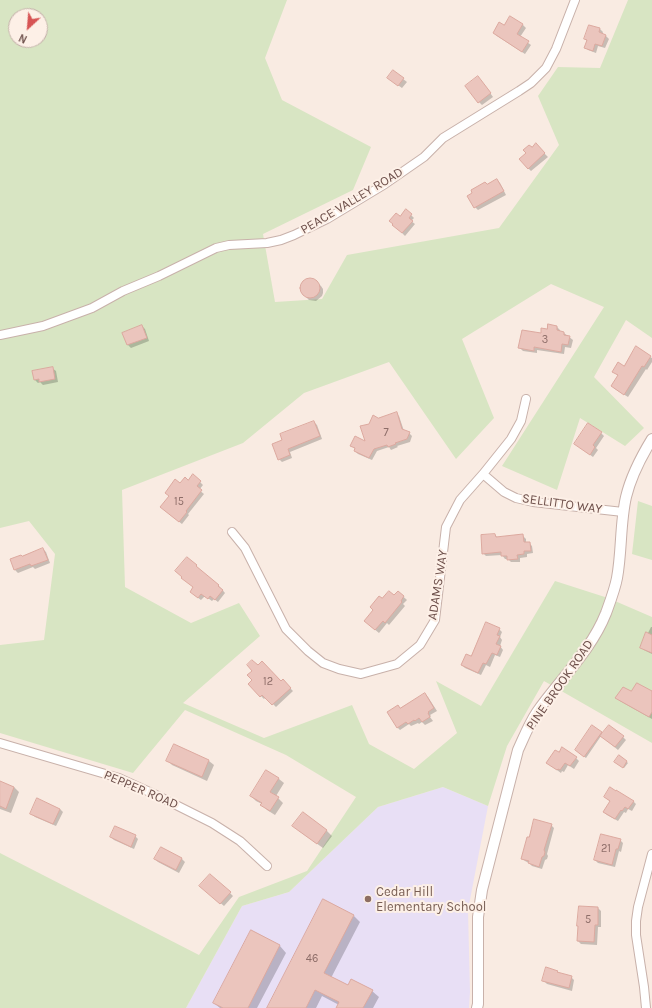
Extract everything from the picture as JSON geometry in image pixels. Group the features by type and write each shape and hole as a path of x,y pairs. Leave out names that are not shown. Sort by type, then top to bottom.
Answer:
{"street":[{"name":"PEACE VALLEY ROAD","path":"0,335 43,326 92,308 123,291 160,276 216,248 229,244 260,244 280,240 327,219 385,184 424,157 443,138 531,83 546,68 553,55 575,0"},
{"name":"ADAMS WAY","path":"232,532 245,548 286,629 322,663 361,674 397,664 420,644 435,620 446,527 460,500 484,474 511,438 521,420 526,399"},
{"name":"PINE BROOK ROAD","path":"477,1008 478,917 481,894 518,750 537,713 586,650 606,613 617,579 623,512 626,496 633,476 652,439"},
{"name":"SELLITTO WAY","path":"484,474 504,492 516,498 533,502 623,512"},
{"name":"PEPPER ROAD","path":"0,743 120,778 212,823 240,842 267,866"},
{"path":"646,1008 636,935 636,921 638,907 652,854"}],"shaded area":[{"name":"Cedar Hill Elementary School","path":"443,787 488,806 468,910 469,1008 186,1008 242,906 289,892 378,807"}],"green space":[{"path":"0,0 287,0 265,58 282,100 371,147 353,190 263,234 275,302 322,299 347,255 499,228 559,145 538,96 558,67 600,68 628,0 652,0 652,338 626,320 594,377 644,428 625,446 580,418 557,490 502,466 604,307 551,284 462,339 494,418 456,459 389,362 304,393 243,443 122,490 125,587 191,623 239,603 260,636 183,703 264,738 352,705 369,744 414,769 457,733 436,681 481,706 555,581 608,598 652,617 652,743 544,681 507,746 488,806 443,787 378,807 289,892 242,906 186,1008 0,1008 0,853 199,955 239,897 307,871 356,797 286,755 185,710 133,773 0,733 0,645 44,640 55,554 29,521 0,528"},
{"path":"638,501 652,506 652,560 632,554"}],"building":[{"path":"510,16 523,24 517,34 529,41 522,52 493,33 499,22 504,25"},
{"path":"589,25 600,28 599,32 606,35 602,46 595,44 593,51 584,48 587,40 584,39"},
{"path":"393,70 404,78 398,86 387,78"},
{"path":"478,76 491,93 478,103 465,86"},
{"path":"536,143 545,153 528,169 519,159 526,153 523,150 529,145 532,147"},
{"path":"497,179 504,191 474,208 467,196 472,193 471,190 485,182 487,184"},
{"path":"406,209 412,214 409,218 413,221 402,233 389,221 396,213 400,216"},
{"path":"306,278 314,278 320,284 320,292 314,298 306,298 300,292 300,284"},
{"path":"548,324 557,326 557,330 564,332 564,335 570,336 568,345 562,344 561,352 534,347 534,351 518,348 522,330 541,333 541,328 547,329"},
{"path":"142,325 147,338 127,345 122,333"},
{"path":"636,346 651,356 644,367 642,366 624,395 611,386 618,375 612,372 618,362 624,366"},
{"path":"53,367 55,379 39,382 39,379 34,380 32,371"},
{"path":"397,412 402,429 410,432 407,439 388,447 387,445 374,449 369,458 354,451 355,448 350,446 355,436 365,441 360,426 369,424 373,415 378,418"},
{"path":"314,421 320,436 288,449 290,455 278,460 272,444 282,440 280,434"},
{"path":"588,423 602,432 593,445 595,447 590,455 574,444"},
{"path":"193,474 201,481 197,486 202,490 179,522 160,507 169,496 165,493 175,479 180,483 185,477 188,480"},
{"path":"495,534 496,537 523,534 524,542 530,542 531,551 524,551 524,554 517,555 518,559 507,560 507,556 501,556 501,552 482,554 481,535"},
{"path":"43,548 48,560 31,566 30,564 14,570 10,559"},
{"path":"187,557 223,590 215,600 210,596 208,599 201,594 198,598 190,592 193,587 181,578 182,577 175,571"},
{"path":"389,591 394,595 398,591 404,596 401,601 402,602 385,623 383,621 375,630 364,621 373,610 370,607 379,596 382,598"},
{"path":"486,622 500,628 497,635 500,636 496,644 501,646 497,655 492,653 486,664 483,663 478,673 461,665 466,654 471,656"},
{"path":"646,632 652,635 652,653 640,648"},
{"path":"252,660 258,665 262,661 281,681 283,679 291,688 272,705 262,695 260,697 248,684 252,680 247,675 252,671 247,665"},
{"path":"637,683 652,691 652,712 649,717 615,698 623,687 631,691"},
{"path":"425,693 434,708 428,712 430,717 422,722 419,718 408,724 406,722 397,728 387,712 398,705 400,708"},
{"path":"592,725 602,732 584,757 575,750"},
{"path":"609,725 624,736 615,747 600,736"},
{"path":"174,744 209,760 202,777 166,761"},
{"path":"562,747 577,757 570,766 565,763 560,770 557,770 546,763 555,750 559,752"},
{"path":"619,755 627,761 623,768 614,762"},
{"path":"266,770 279,778 270,792 279,797 270,811 260,805 262,803 250,796"},
{"path":"0,781 14,787 6,809 0,806"},
{"path":"610,787 634,801 628,809 625,807 622,811 621,810 615,819 603,812 610,801 604,797"},
{"path":"37,798 60,809 53,824 30,814"},
{"path":"303,812 327,830 317,844 292,826"},
{"path":"534,819 552,824 544,850 544,856 542,857 539,867 528,863 529,861 521,859"},
{"path":"115,826 136,835 131,847 110,837"},
{"path":"601,834 621,839 618,849 616,849 612,865 594,860"},
{"path":"161,847 182,858 176,870 154,859"},
{"path":"210,874 231,892 220,904 199,886"},
{"path":"323,899 354,915 324,973 348,985 351,979 373,990 363,1008 336,1008 339,1002 315,990 306,1008 267,1008"},
{"path":"579,906 598,907 598,925 595,925 594,942 577,941"},
{"path":"251,930 280,945 248,1008 223,1008 213,1003"},
{"path":"546,967 572,976 569,988 542,981"}],"place":[{"name":"Cedar Hill Elementary School","path":"368,899"}]}
